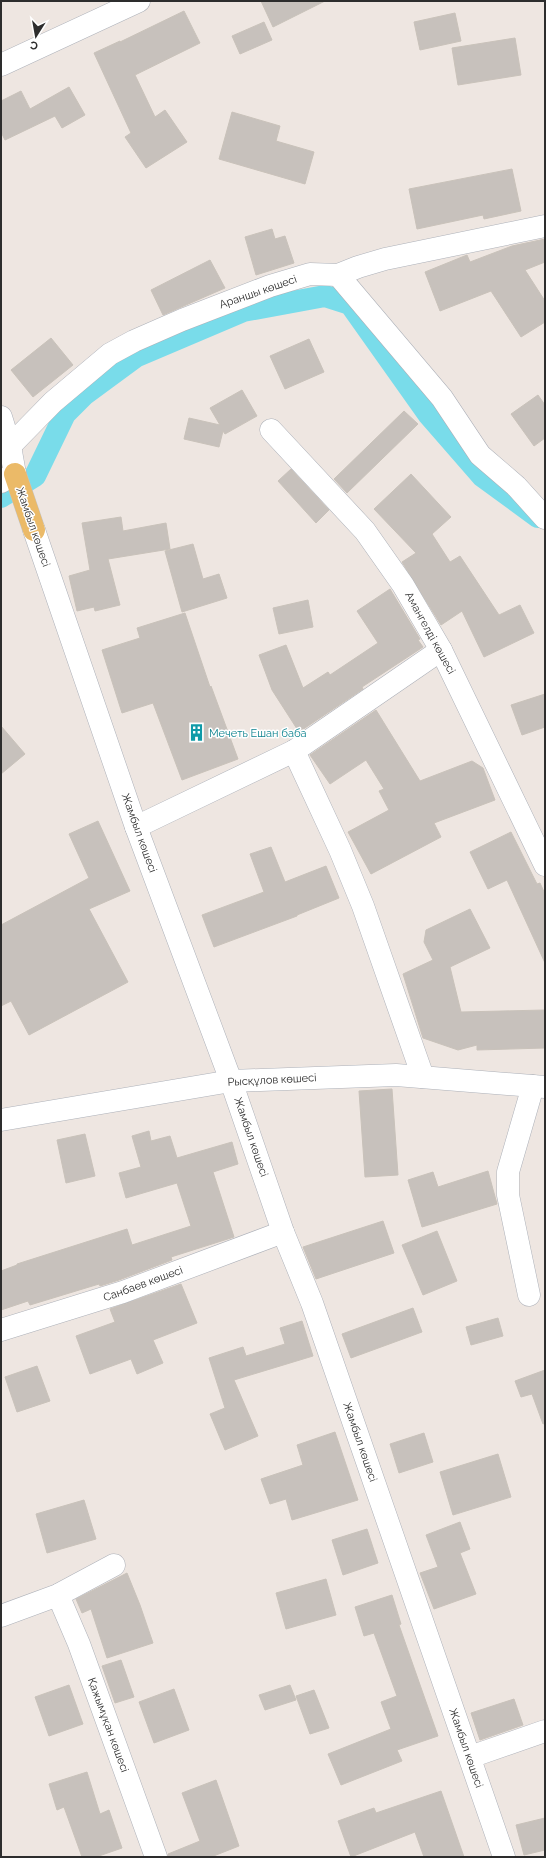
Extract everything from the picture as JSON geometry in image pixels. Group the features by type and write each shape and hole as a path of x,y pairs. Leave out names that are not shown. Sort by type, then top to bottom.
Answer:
{"main road":[{"name":"Жамбыл көшесі","path":"10,476 34,530"}],"street":[{"path":"1,65 139,1"},
{"name":"Араншы көшесі","path":"10,446 53,402 88,371 110,354 134,341 270,286 310,274 338,275 385,259 545,226"},
{"path":"338,275 442,398 480,455 516,486 545,518"},
{"name":"Жамбыл көшесі","path":"1,417 10,446 10,476"},
{"name":"Амангелді көшесі","path":"272,430 365,531 403,585 441,650 545,865"},
{"name":"Жамбыл көшесі","path":"34,530 136,827 231,1081 283,1232 312,1303 504,1857"},
{"path":"136,827 294,751 441,650"},
{"path":"294,751 340,850 363,906 423,1077"},
{"name":"Рысқұлов көшесі","path":"1,1120 231,1081 396,1075 539,1086"},
{"path":"529,1296 508,1195 508,1172 539,1086"},
{"name":"Санбаев көшесі","path":"1,1330 123,1292 283,1232"},
{"path":"1,1616 58,1595 114,1565"},
{"name":"Қажымұқан көшесі","path":"58,1595 79,1644 156,1857"},
{"path":"470,1757 545,1731"}],"building":[{"path":"261,1 325,1 273,27"},
{"path":"184,11 200,43 135,75 155,117 165,110 187,142 146,168 125,137 131,133 94,53"},
{"path":"455,13 461,41 420,50 414,22"},
{"path":"264,22 272,40 240,54 232,36"},
{"path":"515,38 521,75 458,85 452,48"},
{"path":"69,87 85,115 62,128 55,116 5,140 1,132 1,101 21,91 30,109"},
{"path":"232,112 280,126 276,141 314,152 305,184 219,159"},
{"path":"512,169 521,211 484,219 483,215 417,229 409,189"},
{"path":"272,229 275,239 285,236 294,263 256,275 245,237"},
{"path":"545,239 545,262 525,270 545,301 545,322 521,337 491,291 440,311 425,272 467,255 470,262 512,246"},
{"path":"210,260 225,288 163,315 151,290"},
{"path":"51,338 73,365 33,397 11,370"},
{"path":"309,339 324,372 285,389 270,356"},
{"path":"242,390 257,416 225,434 223,431 219,447 184,439 189,418 220,425 210,408"},
{"path":"538,395 545,405 545,438 534,446 511,414"},
{"path":"404,411 418,424 347,493 334,479"},
{"path":"291,469 329,510 316,523 278,481"},
{"path":"411,474 451,517 432,534 450,562 460,556 499,615 520,605 534,633 484,657 462,611 441,625 402,562 416,553 374,509"},
{"path":"121,517 123,531 166,523 170,549 108,559 120,605 95,611 94,607 77,611 69,576 90,570 82,523"},
{"path":"193,544 203,579 219,574 227,598 182,612 165,551"},
{"path":"390,589 420,639 418,640 423,647 362,687 363,689 299,732 272,690 259,655 286,645 303,688 328,672 330,675 378,643 357,611"},
{"path":"308,600 313,627 279,634 273,608"},
{"path":"185,613 210,687 211,686 238,759 182,780 153,703 122,713 102,650 140,638 137,628"},
{"path":"545,694 545,727 522,735 511,705"},
{"path":"376,710 420,781 472,761 483,768 495,800 434,823 441,837 371,874 348,832 389,810 379,791 384,789 366,760 330,784 310,755"},
{"path":"1,726 25,754 1,774"},
{"path":"98,821 130,891 89,909 128,982 29,1035 11,1001 1,1006 1,925 89,878 69,834"},
{"path":"511,832 537,884 540,883 545,894 545,963 507,880 488,889 470,852"},
{"path":"271,847 285,882 326,866 339,898 297,916 214,947 202,915 264,892 250,854"},
{"path":"470,909 490,948 450,967 461,1012 545,1010 545,1048 477,1050 477,1045 458,1050 423,1038 403,974 433,960 424,942 426,930"},
{"path":"392,1089 398,1175 365,1177 359,1091"},
{"path":"149,1131 151,1141 170,1136 177,1158 232,1142 238,1164 213,1172 234,1237 171,1257 172,1260 100,1286 99,1284 30,1305 28,1301 1,1310 1,1271 17,1264 127,1229 132,1245 191,1226 177,1183 126,1198 119,1173 141,1167 132,1136"},
{"path":"85,1134 95,1176 66,1183 57,1140"},
{"path":"488,1171 497,1204 422,1227 408,1180 433,1172 438,1187"},
{"path":"383,1221 394,1253 316,1279 303,1247"},
{"path":"437,1231 457,1281 423,1295 402,1245"},
{"path":"181,1284 197,1323 153,1340 163,1363 137,1374 131,1359 90,1374 76,1336 115,1322 110,1309"},
{"path":"413,1308 422,1332 351,1358 342,1334"},
{"path":"498,1318 503,1336 471,1345 466,1327"},
{"path":"302,1321 313,1356 234,1380 258,1436 225,1450 210,1414 225,1408 209,1358 243,1347 246,1356 285,1344 280,1328"},
{"path":"37,1366 50,1401 17,1412 5,1377"},
{"path":"545,1370 545,1423 543,1424 532,1394 521,1397 515,1381"},
{"path":"335,1432 358,1500 292,1520 286,1499 270,1504 261,1479 303,1465 297,1445"},
{"path":"424,1433 433,1462 399,1473 390,1444"},
{"path":"498,1454 511,1497 453,1515 440,1472"},
{"path":"84,1500 96,1539 47,1553 36,1514"},
{"path":"460,1522 470,1549 460,1553 476,1594 434,1609 420,1573 438,1567 426,1535"},
{"path":"367,1529 378,1563 343,1575 332,1540"},
{"path":"127,1573 153,1643 107,1658 91,1609 82,1613 76,1599"},
{"path":"326,1579 336,1615 286,1629 276,1593"},
{"path":"392,1595 401,1624 399,1625 438,1736 397,1750 402,1761 341,1785 328,1754 391,1729 381,1702 397,1696 374,1633 364,1636 355,1607"},
{"path":"121,1660 134,1697 115,1703 102,1666"},
{"path":"69,1685 83,1724 49,1736 35,1697"},
{"path":"290,1685 296,1700 265,1710 259,1695"},
{"path":"174,1689 189,1730 154,1743 139,1702"},
{"path":"314,1690 329,1728 310,1734 296,1696"},
{"path":"514,1699 523,1725 480,1740 471,1713"},
{"path":"87,1772 100,1814 109,1810 122,1848 96,1857 82,1857 64,1807 57,1810 49,1784"},
{"path":"216,1780 239,1846 211,1857 168,1857 168,1854 200,1841 182,1793"},
{"path":"441,1791 464,1857 424,1857 415,1832 351,1857 338,1821 374,1808 376,1813"},
{"path":"545,1818 545,1850 524,1855 516,1825"}],"waterway":[{"path":"1,497 35,476 65,414 84,395 137,356 243,311 325,296 350,304 428,414 482,476 538,517"}],"place":[{"name":"Мечеть Ешан баба","path":"196,733"}]}
